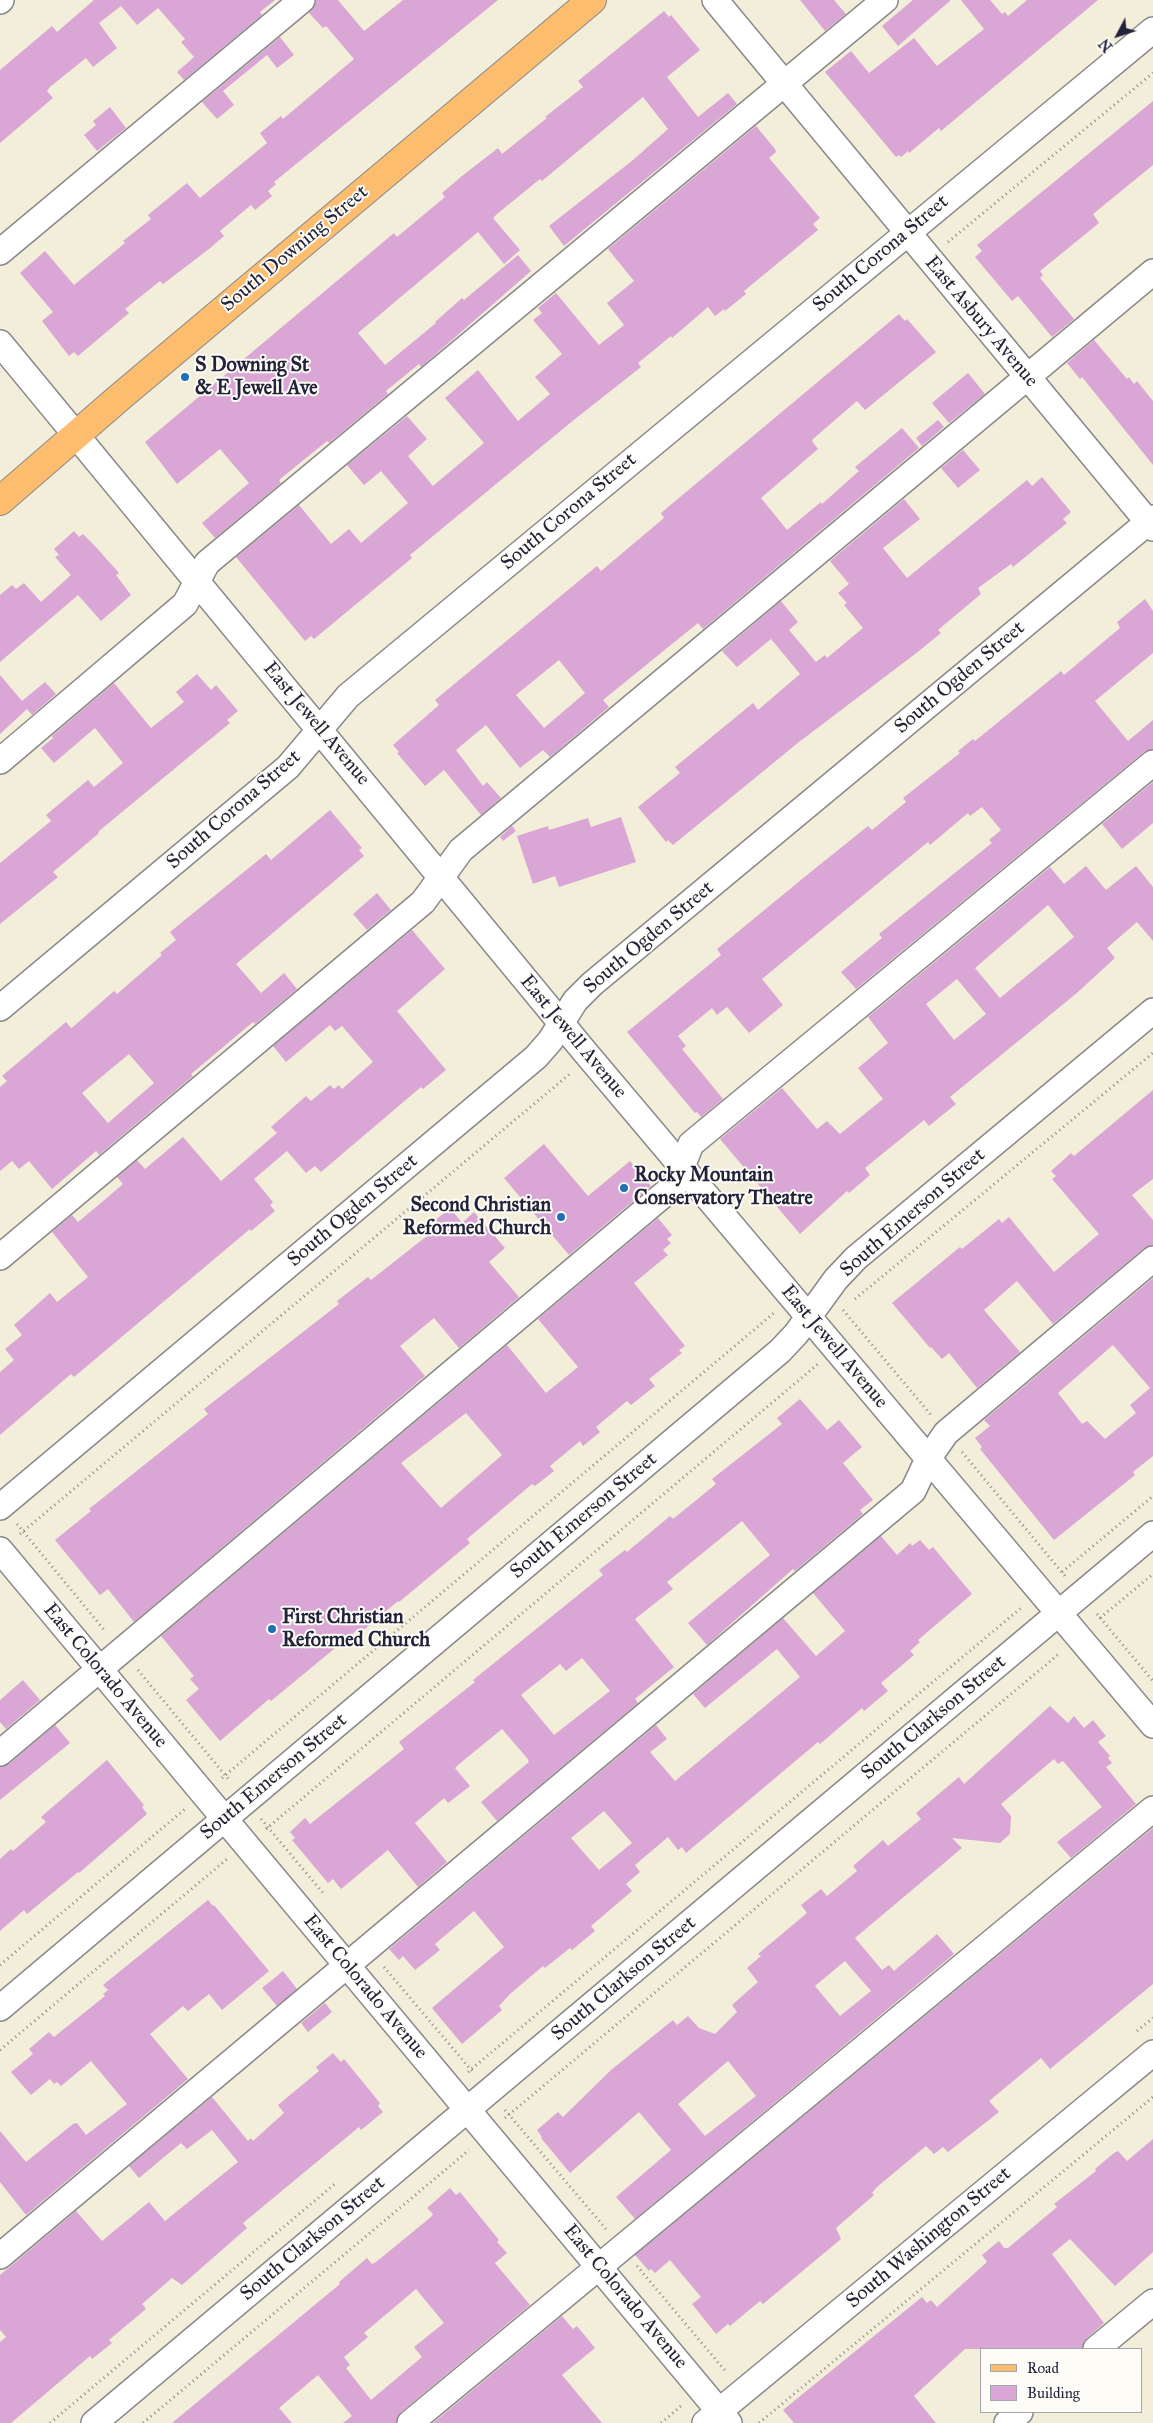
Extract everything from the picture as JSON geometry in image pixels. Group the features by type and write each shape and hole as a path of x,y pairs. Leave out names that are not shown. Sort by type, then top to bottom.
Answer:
{"main road":[{"name":"South Downing Street","path":"0,501 592,0"}],"street":[{"path":"0,252 302,0"},
{"name":"East Asbury Avenue","path":"715,0 1026,376 1151,522"},
{"path":"0,760 186,604 207,563 885,0"},
{"name":"South Corona Street","path":"0,1008 288,766 348,696 1153,30"},
{"path":"0,1257 423,902 461,850 1026,376 1153,272"},
{"name":"East Jewell Avenue","path":"0,342 562,1023 1153,1726"},
{"name":"South Ogden Street","path":"0,1507 536,1057 562,1023 575,1001 592,984 1151,522"},
{"path":"0,1753 675,1185 690,1144 1153,763"},
{"name":"South Emerson Street","path":"0,2008 780,1351 836,1279 856,1258 1153,1011"},
{"path":"0,2256 910,1493 928,1459 946,1433 1153,1259"},
{"name":"South Clarkson Street","path":"94,2423 1153,1534"},
{"name":"East Colorado Avenue","path":"9,1543 100,1670 598,2266 718,2419"},
{"path":"410,2423 1153,1809"},
{"name":"South Washington Street","path":"718,2419 1153,2053"},
{"path":"1097,2348 1153,2302"},
{"path":"1007,2423 1019,2413"}],"path":[{"path":"944,246 1153,72"},
{"path":"838,1313 1153,1053"},
{"path":"9,1543 576,1068"},
{"path":"219,1781 775,1312"},
{"path":"261,1833 820,1362"},
{"path":"1056,1577 1153,1496"},
{"path":"1095,1622 1153,1574"},
{"path":"464,2075 1023,1606"},
{"path":"1094,1611 1153,1681"},
{"path":"503,2120 1062,1651"},
{"path":"0,1965 185,1809"},
{"path":"0,2050 228,1859"},
{"path":"759,2423 1153,2097"},
{"path":"143,2423 471,2148"},
{"path":"50,2423 343,2178"},
{"path":"661,2423 684,2404"}],"building":[{"path":"94,0 275,0 260,12 262,15 184,80 177,72 194,57 181,42 185,39 158,8 137,25 121,6 99,23 117,48 93,67 86,58 50,87 47,91 53,98 0,143 0,70 52,26 57,32"},
{"path":"316,0 338,0 364,31 403,0 498,0 274,182 276,184 268,191 272,196 255,210 251,205 220,231 224,236 209,249 163,284 160,281 125,309 129,313 78,356 74,352 69,356 42,321 53,312 20,273 45,251 74,285 125,243 123,241 151,219 148,215 187,183 200,198 267,143 260,133 281,116 283,119 354,59 326,26 323,28 309,13"},
{"path":"800,0 834,0 846,14 825,31"},
{"path":"913,0 951,0 898,46 882,26"},
{"path":"961,0 990,0 1002,14 1005,12 1008,16 1027,0 1098,0 941,131 939,128 909,153 908,151 901,157 899,155 896,157 825,72 851,51 869,73 914,38 937,66 984,29"},
{"path":"664,11 669,17 671,15 700,50 667,77 698,117 728,93 737,104 564,246 549,226 633,160 668,129 643,97 542,181 540,179 497,214 493,218 520,250 504,264 478,232 358,333 385,365 436,323 462,298 464,300 518,255 531,271 421,367 419,364 386,391 388,394 329,443 327,441 279,480 281,483 215,538 202,523 249,483 220,449 177,484 145,442 394,233 397,237 445,197 442,193 462,176 498,148 502,154 547,118 545,117 583,87 578,81"},
{"path":"280,37 294,55 277,68 267,55 223,91 234,105 217,119 202,102"},
{"path":"1153,101 1153,165 1093,214 1099,223 1040,271 1043,275 1040,278 1074,319 1052,337 1018,296 1012,301 975,257 982,251 977,245"},
{"path":"110,107 126,128 97,151 84,135 96,125 93,121"},
{"path":"756,126 775,149 776,152 769,158 820,218 813,224 818,230 744,291 746,294 725,311 724,309 715,316 708,307 672,338 671,336 638,363 641,367 410,555 412,558 314,639 311,636 305,641 236,557 299,505 331,544 349,529 361,543 408,503 381,471 364,485 347,465 407,416 427,439 408,456 433,486 484,443 445,398 478,370 518,421 550,394 535,377 562,354 533,320 542,313 538,308 556,293 599,345 624,325 607,303 634,281 608,249"},
{"path":"899,314 905,321 907,319 936,352 865,410 857,401 813,439 812,441 818,449 761,498 787,530 821,502 822,504 859,471 855,467 902,428 919,448 703,629 698,623 603,700 609,707 550,757 543,750 520,768 486,725 456,750 483,786 487,782 501,798 481,815 444,770 425,786 397,753 399,752 393,745 439,705 435,700 597,566 601,571 664,518 661,513","holes":["559,660 585,693 544,728 516,695"]},
{"path":"1094,340 1127,379 1129,377 1134,384 1137,381 1153,401 1153,465 1082,377 1080,379 1067,363"},
{"path":"968,373 985,394 949,423 932,403"},
{"path":"938,420 944,427 922,446 916,438"},
{"path":"963,450 980,470 958,488 941,468"},
{"path":"1042,477 1071,512 1063,519 1067,523 1013,567 1011,564 978,588 981,594 938,630 941,633 919,651 799,742 673,845 668,840 666,842 638,807 680,773 675,767 753,703 758,710 800,674 771,639 737,667 722,651 781,601 798,622 789,630 816,662 825,655 827,658 863,628 844,605 847,603 838,593 849,584 830,561 904,499 920,519 883,548 907,578 1027,480 1032,486"},
{"path":"74,531 79,537 83,534 119,573 116,575 131,595 101,621 78,595 0,662 0,595 12,585 16,589 24,583 41,602 71,575 55,557 59,555 54,549"},
{"path":"1145,599 1153,611 1153,653 1095,701 1128,741 1153,720 1153,749 1144,752 856,989 841,972 882,938 879,934 992,843 989,840 1001,830 982,807 970,816 968,813 930,845 928,842 762,979 783,1005 749,1033 727,1007 717,1015 712,1008 678,1036 686,1046 682,1049 723,1099 701,1117 697,1112 695,1113 627,1032 721,955 717,949 868,826 872,830 906,802 903,798 960,753 958,751 973,739 975,741 1061,671 1064,675 1120,628 1117,622"},
{"path":"197,674 211,690 216,685 238,711 227,720 230,723 99,831 98,834 53,872 58,877 0,924 0,863 51,821 46,815 88,780 94,787 123,763 95,728 54,763 41,748 53,738 52,736 114,683 151,728 184,702 176,692"},
{"path":"0,675 22,701 45,682 56,694 32,715 27,709 0,734"},
{"path":"1153,782 1153,823 1122,849 1102,824"},
{"path":"330,810 362,848 359,850 364,856 236,964 261,993 284,973 297,989 255,1024 253,1022 191,1074 193,1076 99,1155 96,1151 52,1189 29,1161 19,1169 12,1161 0,1171 0,1087 7,1081 2,1076 66,1022 71,1028 114,991 117,994 162,955 160,953 176,940 170,932 266,854 271,860","holes":["129,1054 154,1083 108,1123 82,1093"]},
{"path":"621,817 636,862 559,887 555,876 533,884 517,836 548,826 549,830 588,818 591,827"},
{"path":"512,826 516,831 503,841 500,837"},
{"path":"1086,866 1106,890 1136,866 1153,887 1153,941 1137,922 1107,948 1115,958 1078,992 950,1097 956,1104 929,1126 924,1120 865,1168 870,1175 849,1193 847,1191 800,1234 720,1139 782,1088 817,1129 827,1121 840,1134 883,1099 858,1068 888,1043 868,1017 1050,867 1064,884","holes":["1048,905 1074,937 1000,998 975,968","957,979 986,1014 954,1040 926,1004"]},
{"path":"377,893 391,910 367,930 353,914"},
{"path":"412,930 445,969 397,1011 446,1070 423,1089 421,1087 321,1172 315,1166 306,1173 287,1151 254,1179 273,1202 270,1205 275,1211 251,1231 250,1229 74,1377 71,1374 0,1435 0,1372 14,1360 5,1349 22,1335 14,1325 50,1293 57,1302 88,1277 52,1232 72,1215 78,1222 102,1202 123,1184 117,1177 137,1160 145,1169 183,1137 221,1181 277,1133 271,1127 306,1096 311,1101 330,1085 334,1089 339,1085 342,1089 373,1062 342,1026 335,1031 330,1025 286,1062 273,1046"},
{"path":"1153,1090 1153,1179 1132,1195 1153,1220 1153,1245 1144,1248 1053,1324 1017,1281 984,1310 1020,1352 977,1388 949,1353 942,1359 930,1348 892,1303 960,1247 962,1249 999,1219 1002,1223 1009,1217 1054,1272 1099,1234 1052,1179 1056,1176 1051,1171 1071,1153 1074,1156"},
{"path":"544,1144 588,1196 630,1161 651,1186 569,1255 504,1178"},
{"path":"450,1208 462,1223 474,1212 505,1248 489,1262 519,1297 459,1348 434,1318 400,1346 425,1376 134,1622 108,1589 100,1595 55,1540 91,1511 89,1509 208,1414 204,1409 339,1304 337,1301 368,1277 371,1280 432,1232 427,1227"},
{"path":"658,1218 672,1235 667,1239 671,1243 663,1250 668,1255 634,1283 685,1346 679,1350 682,1353 649,1379 655,1386 631,1405 627,1401 596,1427 600,1432 583,1446 580,1441 550,1466 554,1471 535,1486 532,1484 467,1539 470,1543 360,1633 357,1630 271,1701 269,1699 220,1741 186,1700 199,1689 190,1679 194,1676 161,1636 507,1345 546,1393 578,1367 538,1319","holes":["466,1413 502,1455 441,1508 401,1463"]},
{"path":"1153,1278 1153,1456 1133,1472 1135,1475 1054,1540 980,1449 982,1447 975,1438 990,1426 984,1420","holes":["1113,1345 1150,1388 1130,1405 1136,1413 1105,1439 1087,1421 1082,1424 1058,1393"]},
{"path":"800,1399 827,1430 839,1420 862,1447 843,1463 873,1500 860,1510 863,1514 795,1571 793,1569 707,1645 688,1623 770,1555 742,1521 667,1582 673,1589 635,1619 674,1667 635,1699 638,1703 497,1821 481,1802 529,1762 527,1758 502,1729 458,1765 455,1768 470,1786 448,1803 444,1798 415,1823 447,1862 418,1887 388,1850 341,1889 333,1879 328,1883 292,1840 295,1838 290,1832 305,1818 310,1824 404,1749 399,1742 475,1682 473,1680 603,1575 599,1570 625,1550 627,1552 670,1516 673,1519 716,1484 712,1479 782,1424 777,1418","holes":["582,1658 610,1691 554,1735 521,1695 560,1664 566,1671"]},
{"path":"881,1536 897,1555 910,1543 912,1546 920,1540 929,1550 933,1547 972,1594 918,1640 920,1642 910,1651 914,1655 881,1683 888,1691 864,1711 862,1708 820,1744 818,1742 686,1853 682,1847 678,1850 668,1837 635,1865 640,1872 626,1884 632,1891 591,1926 595,1931 572,1950 570,1948 545,1968 543,1966 510,1994 499,2006 502,2010 462,2044 432,2008 504,1947 474,1911 435,1944 440,1950 415,1970 403,1956 399,1960 389,1949 656,1725 667,1739 650,1752 675,1781 800,1677 777,1649 705,1708 693,1694 783,1618 816,1656 845,1631 813,1593","holes":["604,1811 632,1843 599,1870 571,1838"]},
{"path":"23,1680 40,1700 6,1729 0,1722 0,1700"},
{"path":"1050,1706 1068,1723 1074,1716 1084,1728 1093,1720 1106,1736 1098,1742 1110,1756 1108,1758 1112,1763 1106,1767 1136,1804 1071,1858 1057,1842 1102,1807 1063,1761 1058,1764 1054,1759 1001,1804 1011,1816 1010,1834 1000,1843 952,1838 962,1848 855,1938 882,1970 889,1965 894,1971 937,1934 954,1954 635,2219 616,2197 671,2150 639,2112 570,2173 541,2138 537,2130 558,2112 563,2117 611,2070 673,2020 677,2025 688,2016 699,2028 715,2034 737,2012 732,2005 758,1982 747,1968 761,1956 758,1954 807,1913 801,1905 821,1889 827,1896 857,1871 853,1866 883,1840 888,1846 921,1819 916,1813 959,1777 964,1784","holes":["845,1961 871,1991 840,2016 815,1986","728,2061 756,2096 705,2136 678,2104"]},
{"path":"55,1725 70,1743 0,1800 0,1767 9,1764"},
{"path":"107,1760 144,1805 142,1807 147,1814 79,1873 27,1914 24,1910 0,1931 0,1859 11,1849 13,1851 46,1822 41,1817"},
{"path":"1153,1828 1153,1984 1050,2069 1041,2058 989,2101 999,2112 948,2152 943,2147 934,2154 926,2146 877,2187 872,2193 874,2195 836,2228 841,2239 763,2304 760,2301 730,2326 728,2324 716,2334 692,2304 701,2297 670,2260 655,2273 651,2269 649,2271 635,2255"},
{"path":"208,1900 269,1971 222,2010 209,1994 188,2011 183,2006 150,2034 188,2079 26,2215 0,2182 0,2131 26,2162 73,2124 77,2123 86,2135 127,2104 91,2061 61,2086 57,2082 54,2084 50,2079 31,2095 11,2072 33,2054 29,2049 49,2032 54,2037 105,1996 103,1994 108,1990 103,1985"},
{"path":"283,1971 297,1989 277,2006 262,1988"},
{"path":"325,2003 332,2012 308,2032 301,2023"},
{"path":"333,2053 341,2062 344,2059 380,2103 378,2106 383,2112 361,2130 359,2127 243,2223 247,2228 182,2285 172,2278 142,2304 146,2309 109,2340 112,2343 92,2359 90,2356 11,2423 0,2423 0,2342 6,2337 0,2330 0,2275 76,2211 102,2241 149,2202 165,2221 238,2162 212,2130 187,2149 181,2143 139,2178 129,2166 212,2097 248,2141 251,2138 253,2141 284,2113 278,2105 319,2071 316,2067"},
{"path":"1153,2139 1153,2252 1115,2286 1070,2239 1052,2254 1104,2323 1087,2338 1082,2348 965,2349 914,2396 936,2423 794,2423 783,2410 922,2297 927,2303 931,2300 937,2307 987,2262 982,2255 999,2241 1004,2248 1008,2248 1057,2207 1054,2204 1096,2171 1095,2169 1114,2153 1118,2151 1127,2161"},
{"path":"450,2188 456,2195 460,2192 499,2240 497,2242 507,2253 495,2263 530,2305 401,2412 396,2423 343,2423 352,2416 318,2375 279,2408 292,2423 172,2423 340,2284 339,2282 367,2258 372,2264 376,2262 431,2217 433,2214 427,2208","holes":["416,2289 444,2323 414,2347 422,2357 371,2400 346,2368 350,2365 344,2357 368,2337 364,2333"]},
{"path":"562,2316 573,2329 577,2326 595,2348 562,2375 602,2423 433,2423"}],"place":[{"name":"S Downing St & E Jewell Ave","path":"185,377"},
{"name":"Rocky Mountain Conservatory Theatre","path":"624,1188"},
{"name":"Second Christian Reformed Church","path":"561,1217"},
{"name":"First Christian Reformed Church","path":"272,1629"}]}
